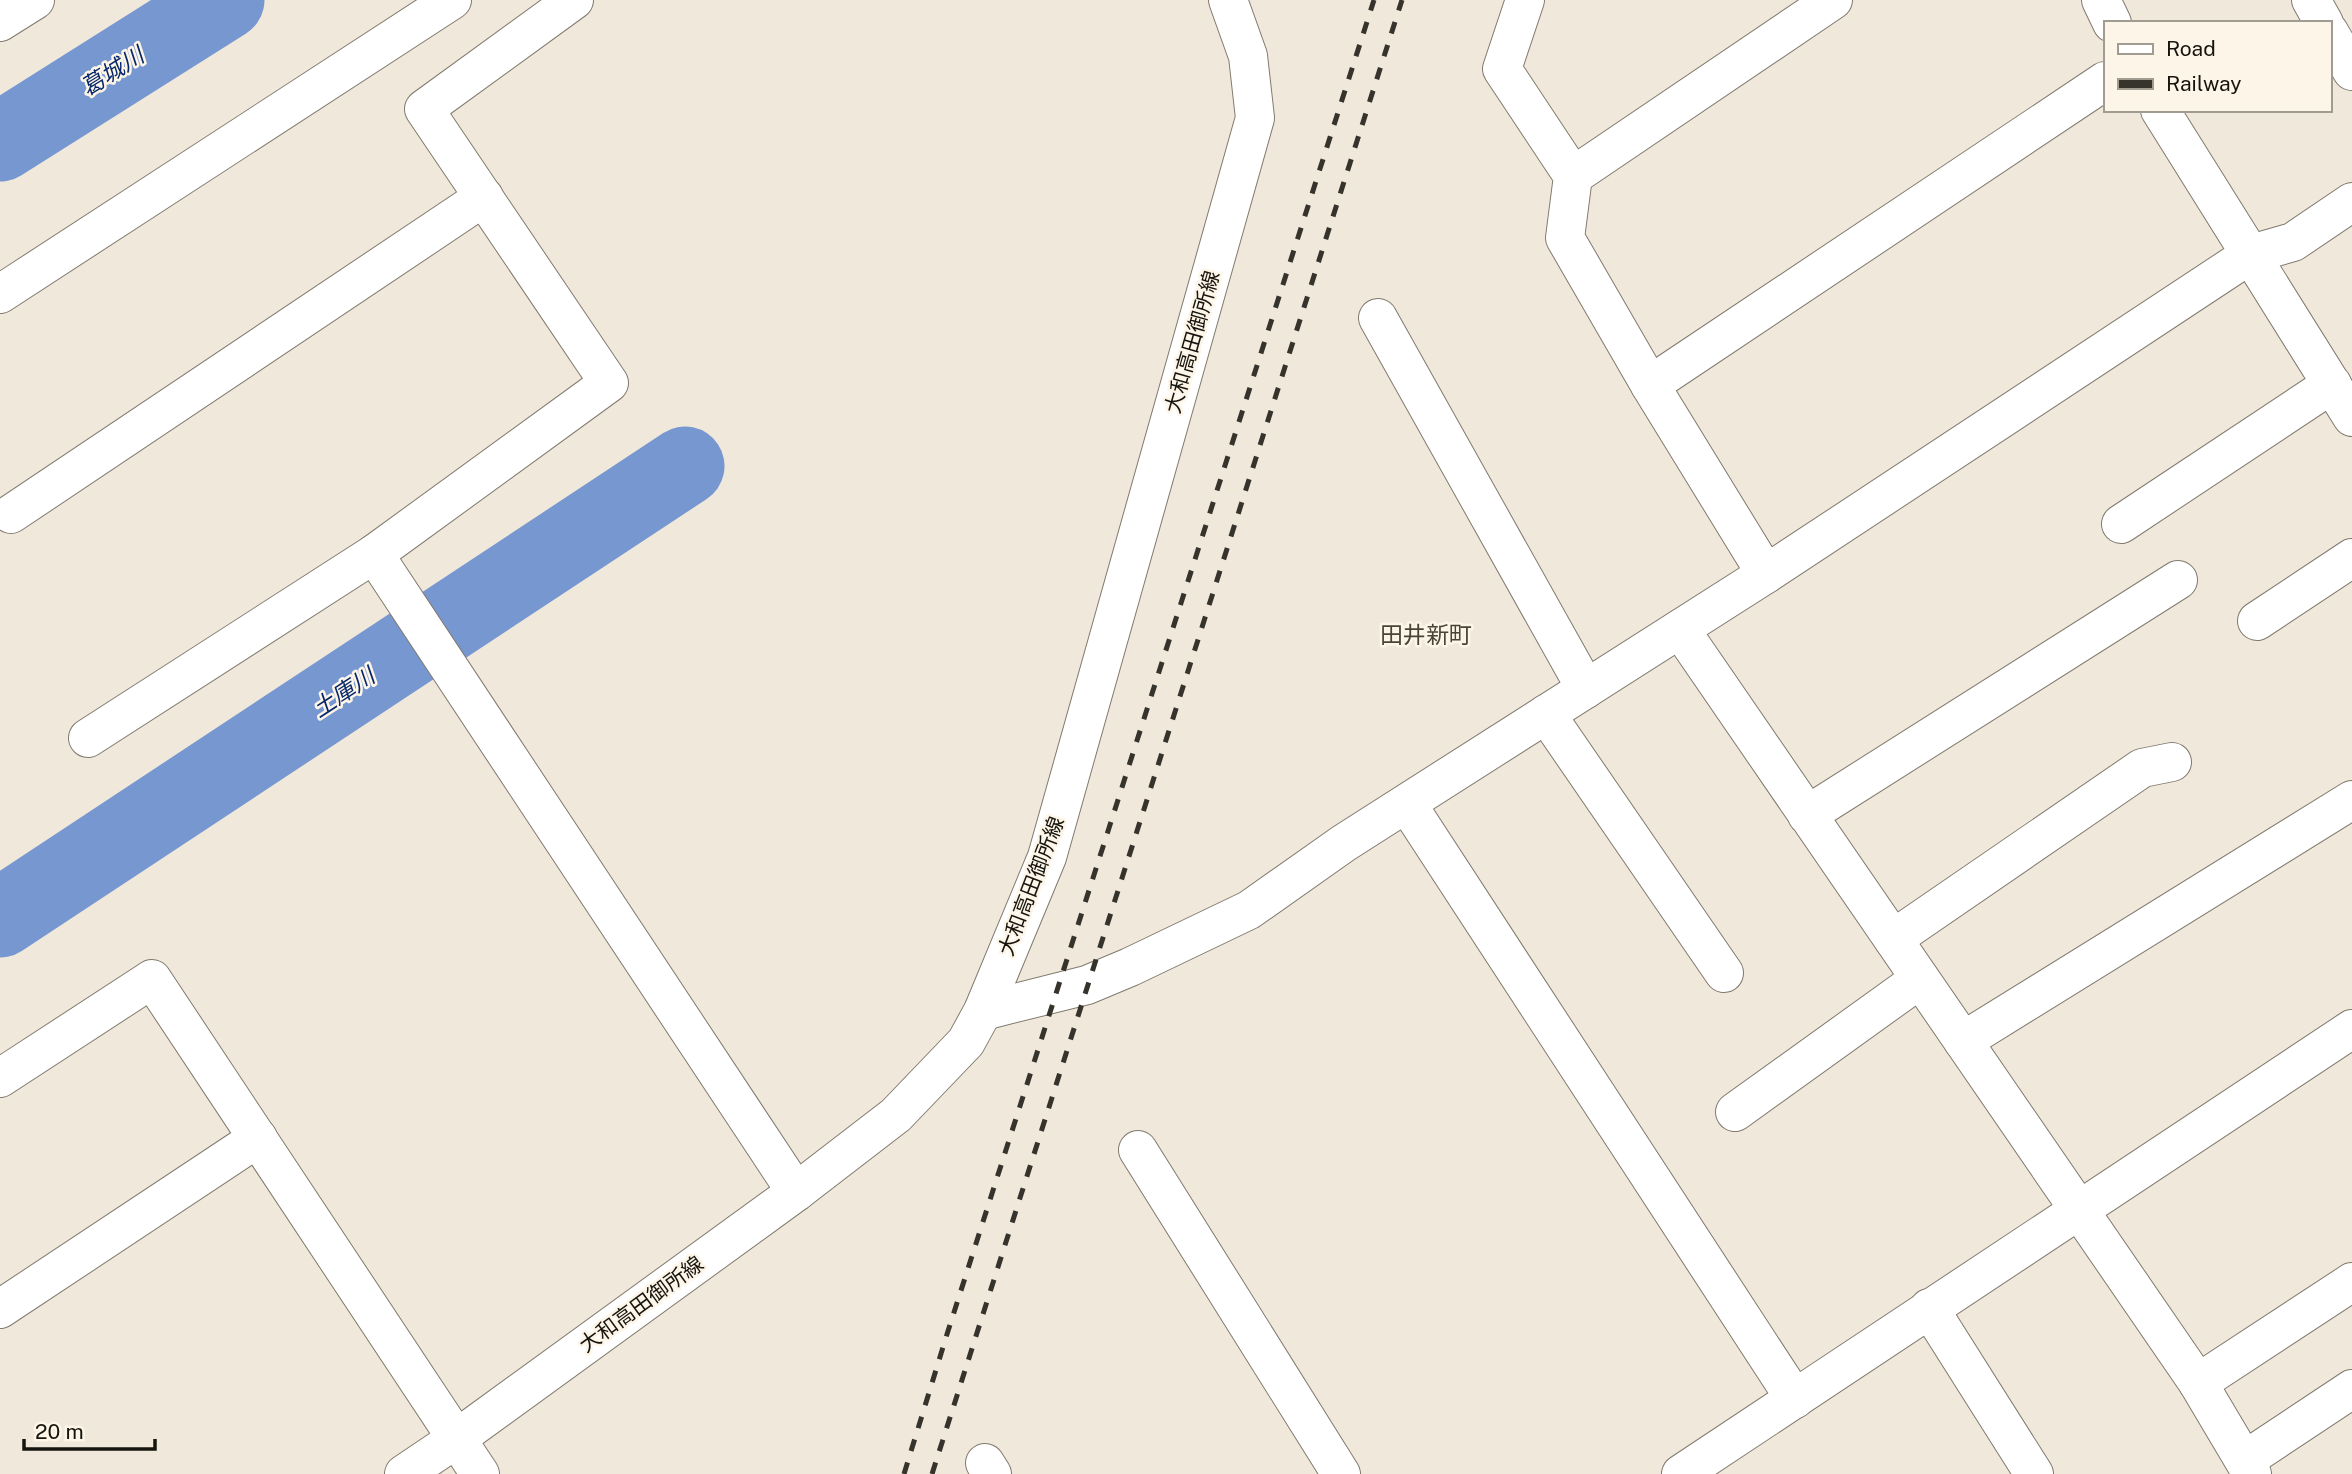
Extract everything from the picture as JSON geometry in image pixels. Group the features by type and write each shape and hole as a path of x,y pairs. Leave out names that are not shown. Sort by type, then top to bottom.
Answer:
{"street":[{"path":"0,23 35,0"},
{"path":"0,294 452,0"},
{"path":"88,738 374,554 609,383 424,109 574,0"},
{"name":"大和高田御所線","path":"404,1474 796,1192 896,1115 966,1042 983,1011 1047,857 1255,118 1248,56 1228,0"},
{"path":"1525,0 1502,69 1573,176 1564,238 1766,574"},
{"path":"1573,176 1833,0"},
{"path":"2101,0 2111,21"},
{"path":"2311,0 2323,21"},
{"path":"2331,35 2352,71"},
{"path":"1650,385 2104,82"},
{"path":"2161,112 2352,417"},
{"path":"11,514 484,197"},
{"path":"983,1011 1087,985 1249,910 1343,843 1766,574 2251,254 2293,242 2352,202"},
{"path":"1378,317 1586,688"},
{"path":"2121,524 2332,384"},
{"path":"374,554 796,1192"},
{"path":"2257,621 2352,558"},
{"path":"1807,815 2178,580"},
{"path":"1680,629 2198,1383 2248,1467 2352,1389"},
{"path":"1546,714 1724,974"},
{"path":"1893,939 2142,768 2172,762"},
{"path":"1963,1041 2352,800"},
{"path":"1407,804 1795,1399"},
{"path":"0,1078 152,979 480,1474"},
{"path":"1735,1112 1920,979"},
{"path":"1681,1474 2352,1029"},
{"path":"0,1309 258,1138"},
{"path":"1138,1150 1341,1474"},
{"path":"2198,1383 2352,1282"},
{"path":"1929,1308 2034,1474"}],"waterway":[{"name":"葛城川","path":"0,142 225,0"},
{"name":"土庫川","path":"0,918 685,466"}],"railway":[{"path":"904,1474 1374,0"},
{"path":"932,1474 1402,0"}],"district":[{"name":"田井新町","path":"1426,634"}]}
